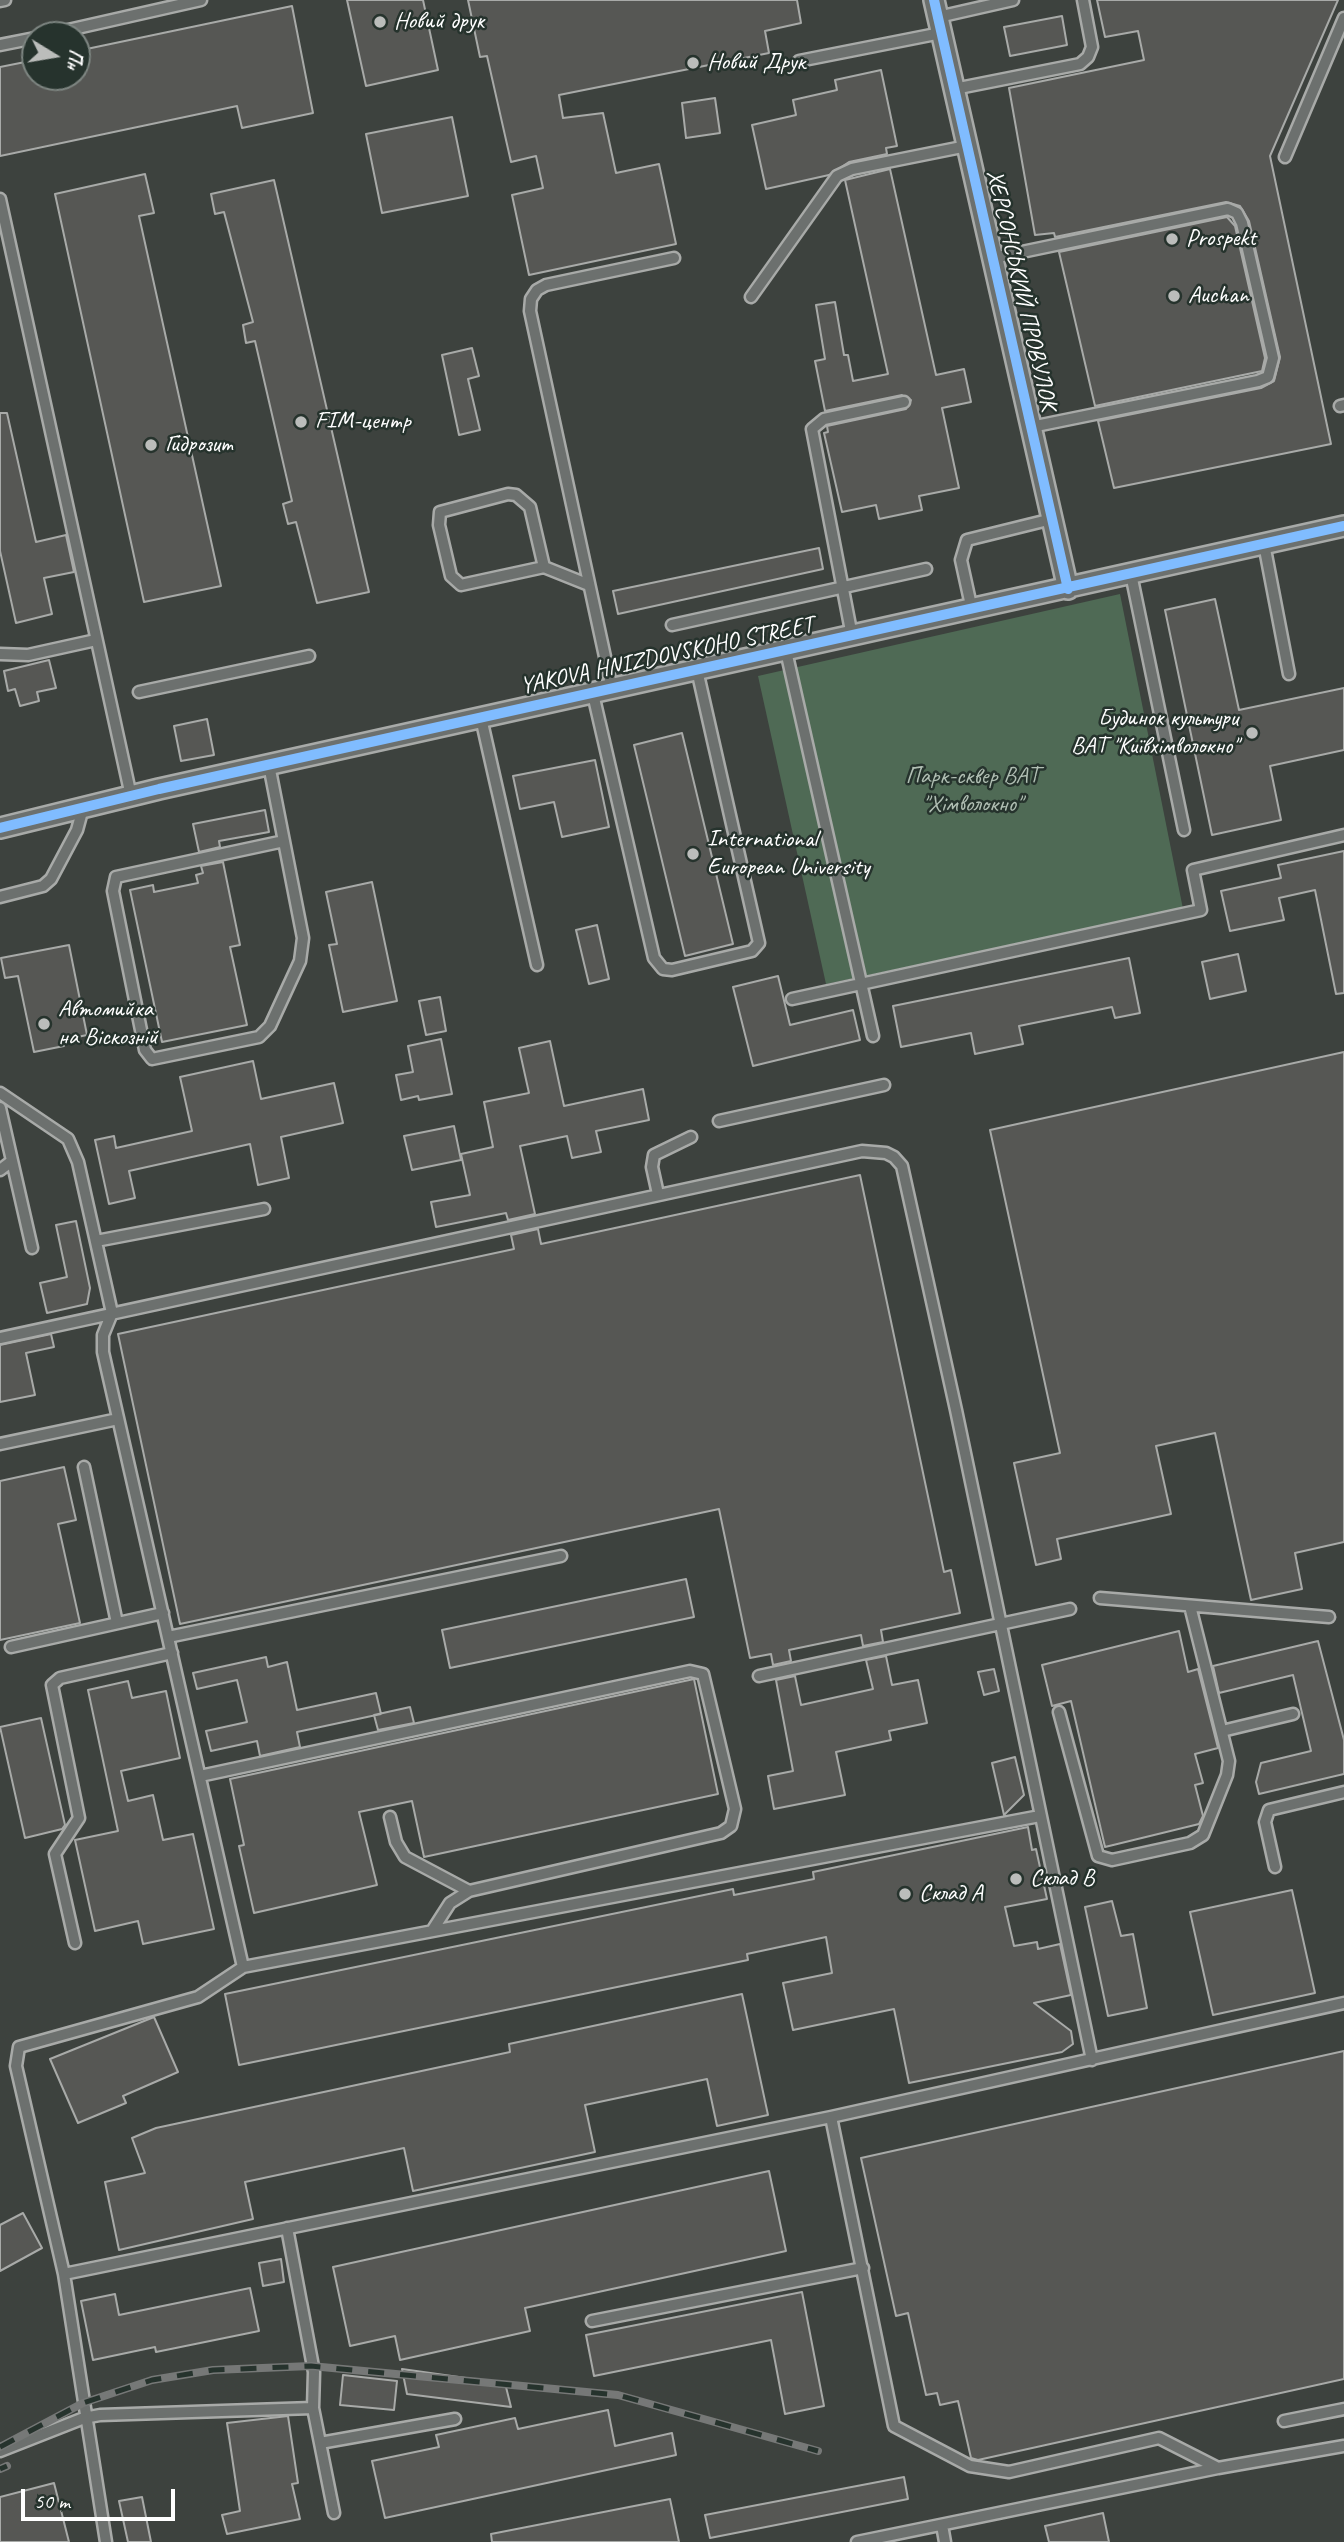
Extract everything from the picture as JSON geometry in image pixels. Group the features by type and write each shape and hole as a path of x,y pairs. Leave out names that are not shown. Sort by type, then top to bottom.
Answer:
{"street":[{"name":"ХЕРСОНСЬКИЙ ПРОВУЛОК","path":"938,17 1068,589"},
{"name":"YAKOVA HNIZDOVSKOHO STREET","path":"0,828 131,796 1344,526"}],"lane":[{"path":"91,25 201,0"},
{"path":"799,61 938,17 1013,0"},
{"path":"954,89 1080,64 1088,57 1092,47 1083,0"},
{"path":"1285,157 1344,18"},
{"path":"0,46 21,41"},
{"path":"751,297 837,176 852,169 967,146"},
{"path":"0,200 131,796"},
{"path":"993,258 1228,209 1237,213 1242,223 1273,358 1268,377 1258,381 1031,427"},
{"path":"674,258 546,285 537,290 531,299 530,311 589,584 602,691 654,958 663,969 672,970 752,951 758,943 697,670"},
{"path":"852,636 812,429 824,419 904,402"},
{"path":"544,567 530,507 516,495 508,494 440,512 439,525 451,576 461,585 544,567 589,584"},
{"path":"972,610 961,560 967,540 1052,519"},
{"path":"1264,544 1289,674"},
{"path":"672,625 926,569"},
{"path":"1131,574 1184,830"},
{"path":"0,654 28,655 96,640"},
{"path":"786,651 873,1036"},
{"path":"139,692 309,656"},
{"path":"481,718 537,965"},
{"path":"269,765 284,841 304,944 300,961 265,1033 252,1040 152,1059 145,1050 113,891 116,877 284,841"},
{"path":"0,897 43,886 51,879 77,830 83,808"},
{"path":"792,999 1200,909 1193,870 1344,835"},
{"path":"719,1121 884,1085"},
{"path":"0,1093 68,1139 78,1163 112,1313 102,1344 243,1967"},
{"path":"0,1108 32,1248"},
{"path":"658,1194 652,1167 654,1155 691,1137"},
{"path":"0,1338 862,1150 886,1153 899,1161 1092,2060"},
{"path":"0,1170 12,1161"},
{"path":"96,1241 264,1209"},
{"path":"0,1444 118,1419"},
{"path":"84,1467 117,1623"},
{"path":"169,1637 561,1556"},
{"path":"1100,1598 1329,1617"},
{"path":"1059,1712 1093,1849 1104,1860 1190,1843 1203,1835 1229,1767 1190,1606"},
{"path":"760,1676 1070,1609"},
{"path":"11,1647 163,1613"},
{"path":"75,1943 55,1854 79,1818 52,1685 60,1678 172,1653"},
{"path":"200,1776 690,1671 703,1674 735,1809 731,1826 721,1833 469,1891 450,1903 432,1931"},
{"path":"1222,1731 1293,1714"},
{"path":"1275,1867 1265,1822 1269,1810 1344,1792"},
{"path":"390,1816 396,1842 405,1857 469,1891"},
{"path":"106,2542 64,2274 16,2066 15,2056 19,2047 26,2042 198,1997 243,1967 1040,1816"},
{"path":"64,2274 831,2117 1344,2003"},
{"path":"831,2117 894,2427 970,2466 1009,2472 1159,2438 1218,2468"},
{"path":"287,2228 313,2372 313,2408 334,2513"},
{"path":"592,2322 863,2268"},
{"path":"0,2451 85,2418 313,2408"},
{"path":"1284,2421 1344,2409"},
{"path":"320,2443 455,2419"},
{"path":"857,2542 1218,2468 1344,2446"},
{"path":"942,2525 945,2542"}],"green space":[{"name":"Парк-сквер ВАТ \"Хімволокно\"","path":"1120,594 1183,909 826,984 758,676"}],"building":[{"path":"347,0 423,0 438,70 366,86"},
{"path":"468,0 797,0 801,23 765,31 769,53 559,95 563,118 603,113 616,173 659,164 676,244 529,275 512,195 543,188 536,156 511,162 487,56 480,57"},
{"name":"Prospekt","path":"1097,0 1338,0 1270,156 1331,444 1114,488 1098,421 1261,388 1274,381 1280,357 1249,221 1240,206 1226,202 1055,237 1054,233 1035,235 1009,88 1144,60 1138,31 1105,37"},
{"path":"292,6 313,113 242,128 237,106 0,156 0,67 21,63 21,91 91,91 91,48"},
{"path":"1062,16 1067,45 1010,56 1004,27"},
{"path":"881,70 897,146 886,148 887,154 849,162 829,175 766,189 752,125 796,115 793,100 837,90 835,80"},
{"path":"715,98 720,133 686,138 682,103"},
{"path":"452,117 468,196 382,213 366,134"},
{"path":"890,169 936,375 964,369 971,402 942,408 959,488 919,496 922,510 879,519 876,505 842,512 824,433 828,432 827,426 906,409 911,400 902,395 825,411 815,361 825,359 816,305 835,302 844,355 848,355 853,381 888,374 845,180"},
{"path":"145,174 154,213 139,216 221,586 144,602 55,194"},
{"name":"FIM-центр","path":"274,180 369,592 317,603 296,522 288,524 283,504 292,501 255,341 246,343 243,325 253,322 224,212 215,214 211,194"},
{"path":"1227,217 1235,226 1265,358 1262,371 1095,406 1059,252"},
{"path":"472,348 479,376 468,379 480,430 459,435 442,355"},
{"path":"0,413 7,413 36,542 66,535 74,572 44,578 52,614 16,623 0,551"},
{"path":"819,548 823,569 618,614 613,591"},
{"name":"Будинок культури ВАТ \"Київхімволокно\"","path":"1215,599 1239,710 1344,688 1344,750 1270,766 1281,820 1212,835 1165,610"},
{"path":"49,660 56,688 37,692 39,701 20,706 15,689 8,691 4,671"},
{"path":"207,719 214,755 181,761 174,726"},
{"path":"682,733 733,944 685,956 634,745"},
{"path":"595,760 609,827 562,837 554,802 520,809 513,776"},
{"path":"265,810 269,832 219,841 220,847 199,852 193,824"},
{"path":"1344,851 1344,993 1336,994 1315,890 1279,898 1284,920 1230,931 1221,891 1281,878 1278,865"},
{"path":"223,862 240,945 230,947 247,1025 162,1042 130,890 153,885 154,892 198,883 196,875 203,873 201,866"},
{"path":"372,882 397,1001 343,1012 329,945 337,944 326,892"},
{"path":"597,925 609,979 589,984 576,930"},
{"path":"69,945 87,1035 63,1040 64,1046 34,1052 18,976 5,978 1,958"},
{"path":"1238,954 1246,991 1210,999 1202,962"},
{"path":"1129,958 1140,1013 1115,1018 1112,1007 1019,1026 1023,1044 975,1054 971,1033 901,1047 893,1006"},
{"path":"778,976 790,1025 853,1010 860,1040 753,1066 733,987"},
{"path":"440,997 446,1031 426,1035 419,1001"},
{"path":"441,1039 452,1094 419,1100 418,1096 401,1100 396,1075 413,1072 408,1046"},
{"path":"550,1041 564,1106 643,1089 649,1120 596,1131 601,1152 572,1158 567,1136 520,1146 535,1214 508,1220 506,1213 436,1227 431,1202 470,1195 461,1154 493,1147 484,1102 529,1093 519,1048"},
{"path":"1344,1052 1344,1542 1295,1553 1302,1589 1251,1600 1215,1433 1156,1446 1171,1514 1057,1539 1061,1559 1036,1565 1014,1463 1060,1453 990,1130"},
{"path":"253,1061 261,1099 334,1083 343,1123 281,1137 289,1178 258,1185 250,1144 129,1171 135,1198 109,1204 95,1140 114,1136 116,1148 192,1131 180,1077"},
{"path":"454,1126 461,1160 412,1170 404,1136"},
{"path":"860,1175 944,1572 951,1570 960,1613 881,1630 883,1642 863,1646 861,1635 789,1650 791,1661 773,1665 771,1654 750,1658 719,1509 180,1624 118,1334 514,1249 511,1235 538,1229 541,1244"},
{"path":"76,1221 90,1288 87,1304 47,1313 40,1283 67,1277 56,1225"},
{"path":"51,1334 54,1347 26,1353 35,1395 0,1402 0,1345"},
{"path":"64,1467 76,1520 58,1524 80,1623 0,1640 0,1481"},
{"path":"686,1579 694,1617 450,1668 442,1630"},
{"path":"1179,1631 1188,1672 1198,1669 1218,1748 1195,1754 1203,1783 1195,1785 1203,1816 1199,1824 1105,1847 1071,1701 1052,1706 1042,1665"},
{"path":"1318,1641 1344,1740 1344,1774 1259,1794 1256,1782 1261,1763 1311,1751 1293,1675 1219,1693 1213,1666"},
{"path":"886,1656 892,1685 918,1680 927,1723 889,1731 891,1740 836,1752 845,1795 774,1809 768,1776 793,1771 776,1680 795,1676 801,1705 873,1689 866,1660"},
{"path":"266,1657 268,1667 287,1662 297,1710 376,1693 381,1714 297,1732 300,1747 260,1756 257,1741 211,1751 206,1731 247,1722 237,1680 197,1689 193,1673"},
{"path":"994,1669 999,1691 984,1695 978,1672"},
{"path":"694,1679 718,1794 424,1857 412,1801 359,1812 377,1885 254,1913 239,1846 244,1845 230,1779"},
{"path":"128,1681 132,1698 166,1691 180,1758 121,1771 128,1801 153,1795 163,1840 193,1834 214,1929 143,1944 138,1921 95,1931 75,1840 118,1831 88,1690"},
{"path":"410,1707 414,1723 378,1730 374,1715"},
{"path":"41,1718 65,1825 62,1829 25,1838 0,1727"},
{"path":"1015,1757 1024,1795 1004,1815 992,1763"},
{"path":"1028,1827 1032,1850 1036,1849 1047,1899 1005,1907 1014,1946 1037,1942 1038,1949 1060,1944 1071,1995 1034,2003 1071,2031 1073,2044 1062,2052 909,2083 894,2009 793,2030 783,1983 832,1973 826,1937 747,1954 748,1960 239,2065 225,1994 733,1889 734,1895 814,1879 813,1872"},
{"path":"1292,1890 1315,1993 1213,2015 1190,1912"},
{"path":"1112,1901 1121,1936 1133,1934 1147,2008 1108,2016 1085,1907"},
{"path":"742,1994 768,2115 717,2126 707,2079 585,2105 595,2152 413,2191 404,2148 245,2182 253,2219 119,2250 105,2182 145,2173 132,2138 156,2128 510,2052 509,2044"},
{"path":"154,2017 178,2072 123,2096 126,2103 78,2123 50,2059"},
{"path":"1344,2051 1344,2379 978,2460 971,2458 958,2401 940,2405 937,2393 926,2395 908,2313 896,2316 861,2158"},
{"path":"769,2171 786,2251 525,2308 530,2331 400,2360 395,2336 350,2346 333,2267"},
{"path":"23,2213 42,2248 0,2271 0,2225"},
{"path":"281,2259 284,2282 263,2286 259,2263"},
{"path":"250,2288 259,2331 156,2352 155,2347 93,2360 81,2301 115,2294 119,2315"},
{"path":"802,2292 824,2406 785,2414 771,2340 594,2376 586,2335"},
{"path":"402,2369 480,2380 480,2384 506,2387 511,2407 407,2394"},
{"path":"343,2375 397,2381 394,2410 340,2405"},
{"path":"608,2410 615,2446 672,2433 676,2455 385,2518 372,2461 439,2447 436,2435 515,2418 518,2429"},
{"path":"288,2416 298,2483 292,2484 300,2519 227,2534 222,2515 240,2511 227,2423"},
{"path":"904,2477 908,2499 710,2538 705,2515"},
{"path":"54,2483 69,2542 0,2542 0,2497"},
{"path":"142,2497 151,2542 128,2542 119,2501"},
{"path":"670,2499 679,2542 492,2542 491,2534"},
{"path":"1103,2513 1109,2542 1049,2542 1045,2526"}],"railway":[{"path":"0,2447 83,2403 152,2380 213,2370 311,2366 618,2395 818,2451"},
{"path":"0,2469 7,2466"}],"cycle path":[{"path":"934,0 1068,589"},
{"path":"0,828 159,789 1344,526"}],"place":[{"name":"Новий друк","path":"380,22"},
{"name":"Новий Друк","path":"693,63"},
{"name":"Prospekt","path":"1172,239"},
{"name":"Auchan","path":"1174,296"},
{"name":"FIM-центр","path":"301,422"},
{"name":"Гидрозит","path":"151,445"},
{"name":"Будинок культури ВАТ \"Київхімволокно\"","path":"1252,733"},
{"name":"International European University","path":"693,854"},
{"name":"Автомийка на Віскозній","path":"44,1024"},
{"name":"Склад B","path":"1016,1879"},
{"name":"Склад A","path":"905,1894"}]}
